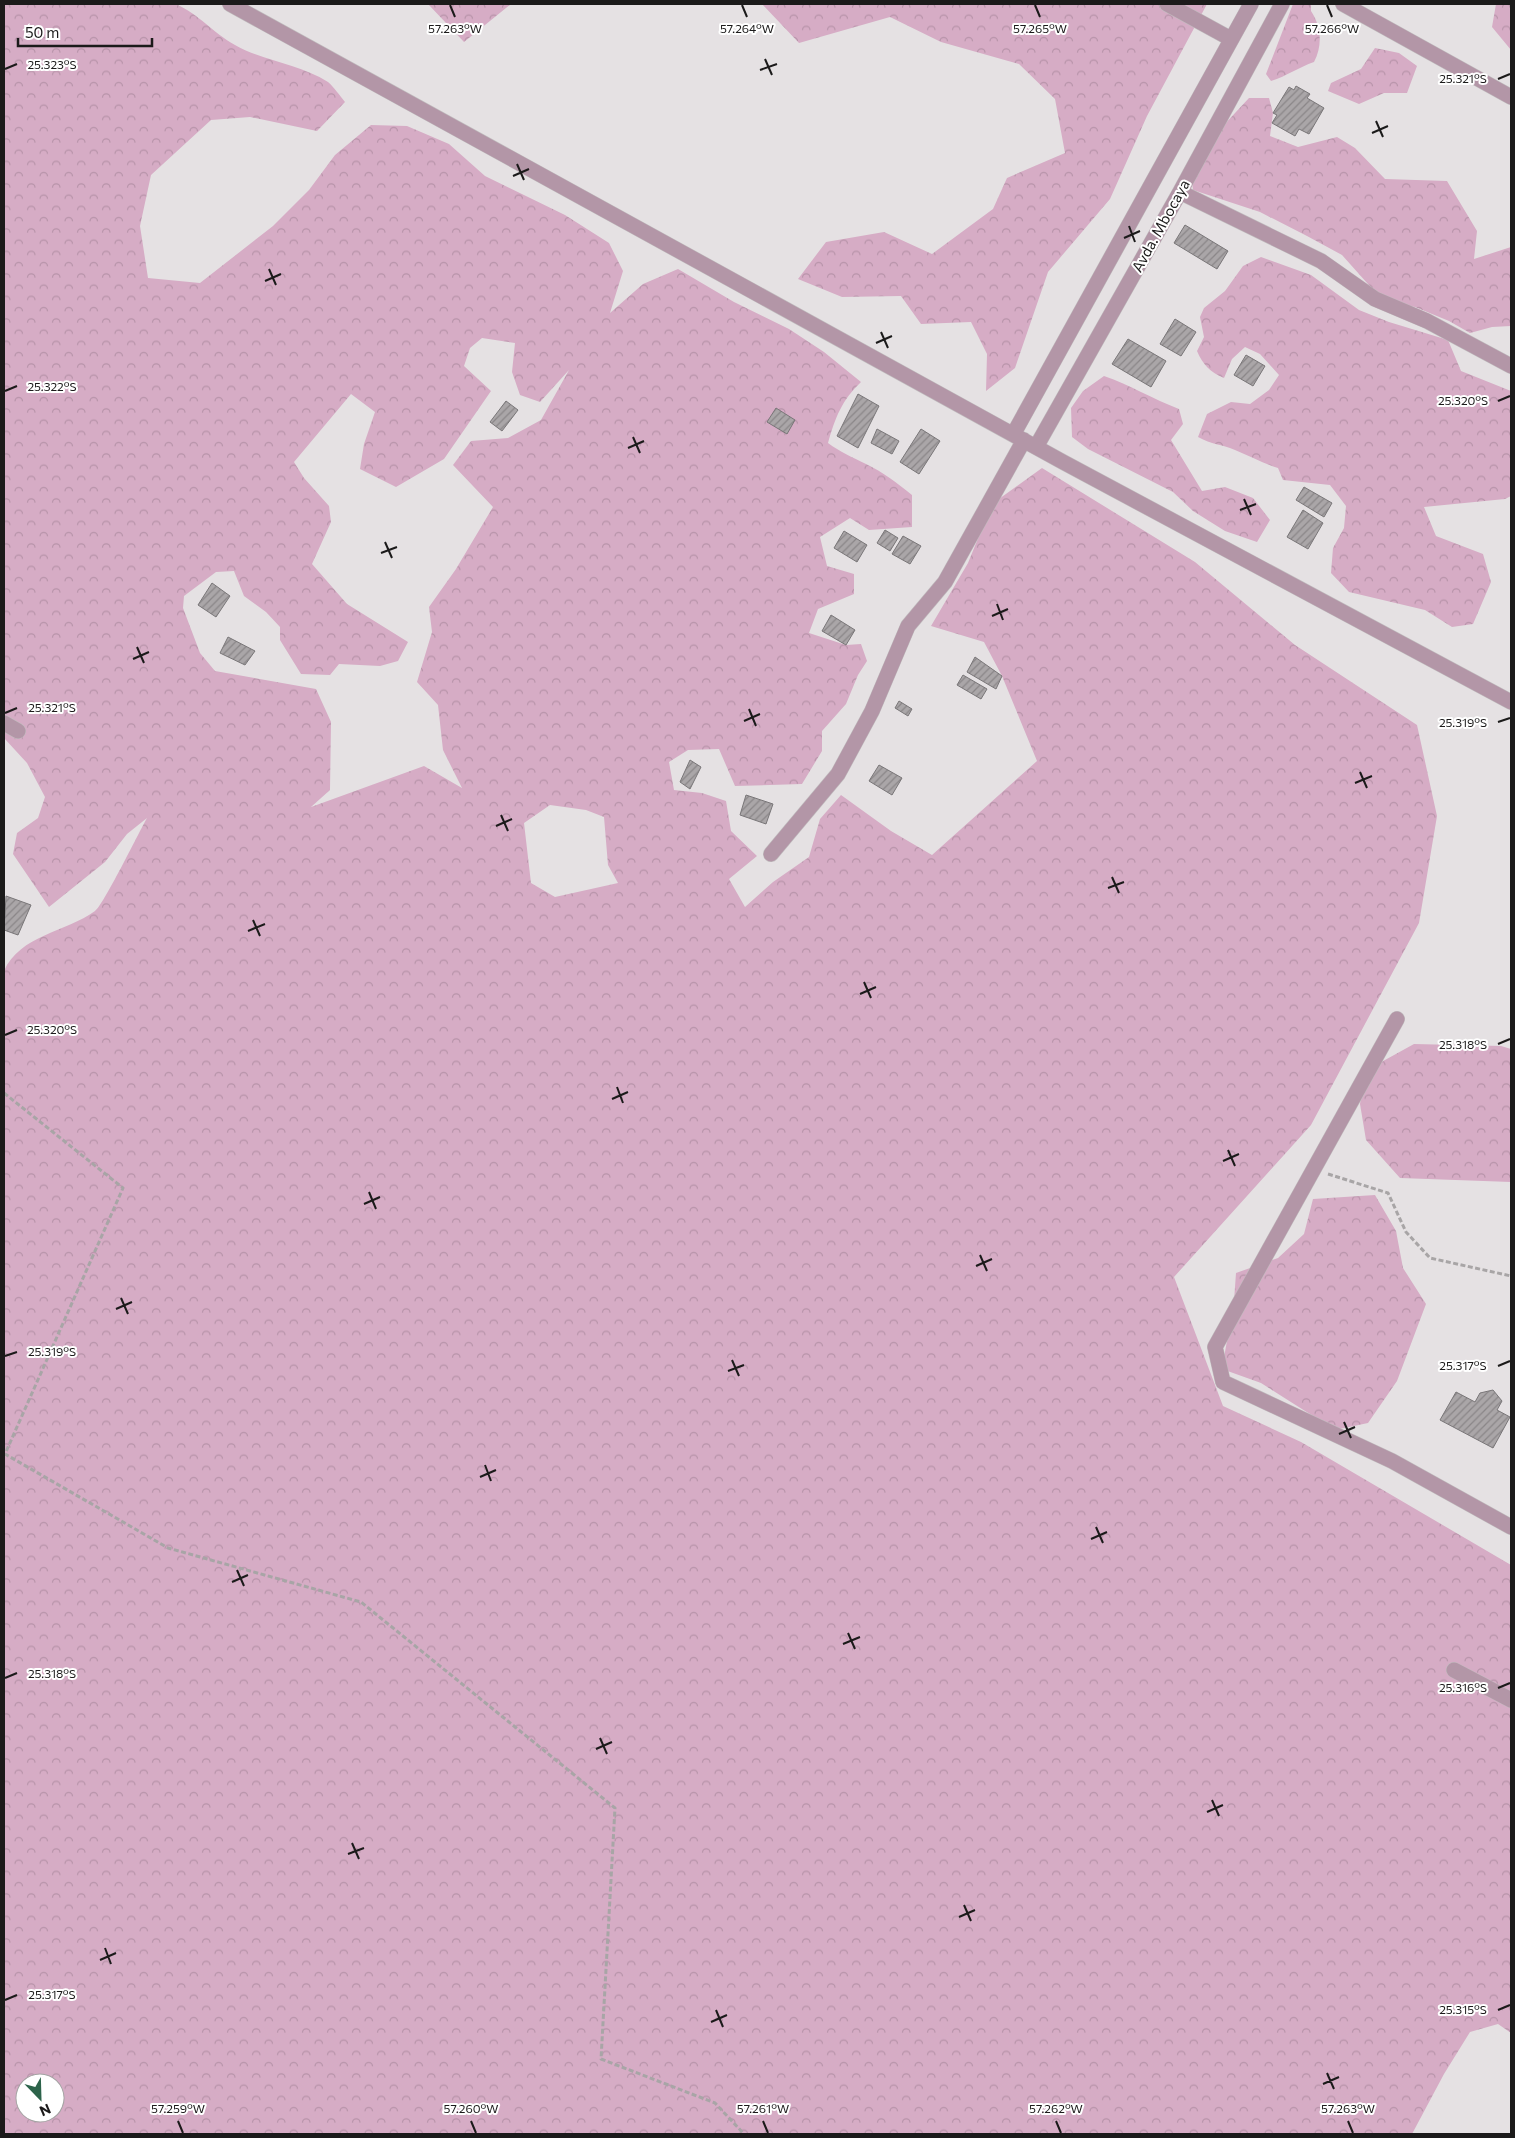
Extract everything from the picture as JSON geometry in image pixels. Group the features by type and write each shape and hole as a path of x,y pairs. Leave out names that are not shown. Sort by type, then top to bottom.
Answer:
{"street":[{"path":"230,4 1025,440 1511,702"},
{"path":"1167,4 1231,39"},
{"path":"771,854 838,774 872,711 908,626 945,582 1025,440 1231,39 1251,4"},
{"name":"Avda. Mbocaya","path":"1025,440 1180,192 1282,4"},
{"path":"1343,4 1511,97"},
{"path":"1180,192 1321,261 1376,299 1427,321 1511,366"},
{"path":"4,723 18,731"},
{"path":"1398,1019 1215,1347 1223,1382 1392,1461 1511,1527"},
{"path":"1454,1670 1511,1700"}],"path":[{"path":"4,1093 124,1188 5,1454 168,1548 360,1602 615,1808 601,2059 715,2103 744,2134"},
{"path":"1314,1169 1388,1193 1406,1232 1430,1258 1511,1276"}],"green space":[{"path":"4,4 176,4 192,13 219,35 235,45 257,55 306,71 328,82 345,102 317,131 250,117 211,120 151,175 140,226 148,278 200,283 273,226 309,190 335,155 371,125 407,126 449,144 485,176 565,215 609,243 623,271 610,313 643,284 678,269 734,302 789,329 824,352 861,382 840,410 828,443 878,471 912,495 912,527 869,530 850,518 820,537 827,566 854,574 854,594 818,609 809,633 846,645 861,644 867,661 858,675 846,704 822,731 822,751 802,784 735,786 719,749 688,750 669,762 674,790 702,793 726,801 731,831 757,856 729,879 745,907 773,882 809,857 820,819 841,795 891,831 932,855 1037,761 1002,676 984,642 931,626 968,563 992,504 1042,468 1195,562 1295,645 1417,725 1437,816 1419,923 1311,1125 1174,1277 1223,1406 1301,1442 1511,1565 1511,2033 1498,2024 1470,2032 1444,2074 1412,2134 4,2134 4,971 11,959 21,949 95,911 113,883 147,818 127,834 105,862 49,907 13,854 17,833 38,818 45,797 27,763 4,738","holes":["482,338 515,343 512,372 520,395 540,402 569,370 541,420 508,438 471,441 453,465 493,507 456,569 429,607 432,632 417,682 438,705 443,750 462,788 424,766 311,807 330,790 331,722 316,689 215,671 200,653 183,608 184,596 216,572 234,571 244,596 266,612 280,627 280,640 301,674 330,675 339,664 380,666 398,661 408,642 347,604 312,564 331,522 329,506 304,478 294,462 351,394 375,412 364,444 360,469 396,487 444,459 491,391 464,366 470,348","550,805 586,810 604,817 608,865 618,883 555,897 531,883 524,823"]},
{"path":"428,4 511,4 464,42"},
{"path":"762,4 1207,4 1147,116 1110,199 1048,272 1015,368 986,391 987,354 971,322 921,324 901,296 842,297 798,279 826,242 884,232 932,254 993,209 1007,178 1065,153 1055,99 1019,64 941,42 890,17 799,43"},
{"path":"1293,4 1311,4 1311,11 1317,23 1320,36 1317,56 1314,62 1271,81 1266,74"},
{"path":"1496,4 1511,4 1511,50 1492,27"},
{"path":"1375,48 1399,53 1417,66 1407,93 1384,93 1359,104 1328,91 1331,83 1361,69"},
{"path":"1249,98 1269,98 1273,113 1270,136 1298,147 1337,137 1355,148 1385,179 1447,181 1477,231 1474,259 1511,247 1511,326 1492,327 1470,333 1449,321 1415,307 1384,302 1342,255 1260,212 1193,190 1191,173 1208,142"},
{"path":"1261,257 1311,275 1359,310 1389,322 1448,340 1461,371 1511,391 1511,496 1505,499 1424,507 1436,536 1483,554 1491,582 1473,624 1452,627 1425,610 1349,592 1331,573 1333,548 1344,528 1346,506 1330,485 1283,480 1278,468 1198,437 1207,414 1231,402 1250,404 1269,390 1279,375 1260,354 1245,347 1232,359 1224,378 1208,368 1197,351 1204,337 1200,317 1204,308 1225,291 1243,266"},
{"path":"1104,376 1179,409 1183,424 1171,440 1202,491 1225,487 1253,498 1270,520 1257,542 1225,531 1193,511 1173,492 1088,449 1072,437 1071,408 1083,391"},
{"path":"1414,1044 1501,1046 1511,1049 1511,1182 1400,1178 1366,1140 1360,1104 1365,1071"},
{"path":"1375,1195 1396,1231 1403,1268 1426,1304 1397,1381 1368,1423 1335,1430 1261,1383 1222,1369 1234,1301 1236,1273 1278,1258 1304,1234 1313,1199"}],"building":[{"path":"1296,86 1310,94 1307,98 1324,108 1309,134 1299,129 1295,136 1272,123 1277,115 1273,113 1289,87 1294,90"},
{"path":"1185,225 1228,251 1217,269 1174,243"},
{"path":"1175,319 1196,332 1181,356 1160,344"},
{"path":"1128,339 1166,361 1151,387 1112,364"},
{"path":"1246,355 1265,366 1253,386 1234,375"},
{"path":"858,394 879,406 858,448 837,436"},
{"path":"506,401 518,410 502,431 490,422"},
{"path":"776,408 795,420 787,434 767,422"},
{"path":"877,429 899,441 892,454 871,443"},
{"path":"921,429 940,441 919,474 900,462"},
{"path":"1304,487 1332,503 1324,517 1296,500"},
{"path":"1303,510 1323,523 1308,549 1287,537"},
{"path":"885,530 898,538 890,551 877,543"},
{"path":"844,531 867,545 857,562 834,548"},
{"path":"903,536 921,546 910,564 892,554"},
{"path":"212,583 230,596 216,617 198,605"},
{"path":"831,615 855,630 846,645 822,631"},
{"path":"228,637 255,651 245,665 220,653"},
{"path":"975,657 1002,676 996,689 967,672"},
{"path":"963,675 987,689 981,699 957,685"},
{"path":"899,701 912,709 908,716 895,708"},
{"path":"690,760 701,767 690,789 680,782"},
{"path":"879,765 902,778 892,795 869,781"},
{"path":"746,795 773,804 766,824 740,815"},
{"path":"6,896 31,905 18,935 4,930"},
{"path":"1493,1390 1502,1401 1497,1410 1510,1417 1493,1448 1440,1420 1456,1392 1475,1402 1480,1393"}]}
